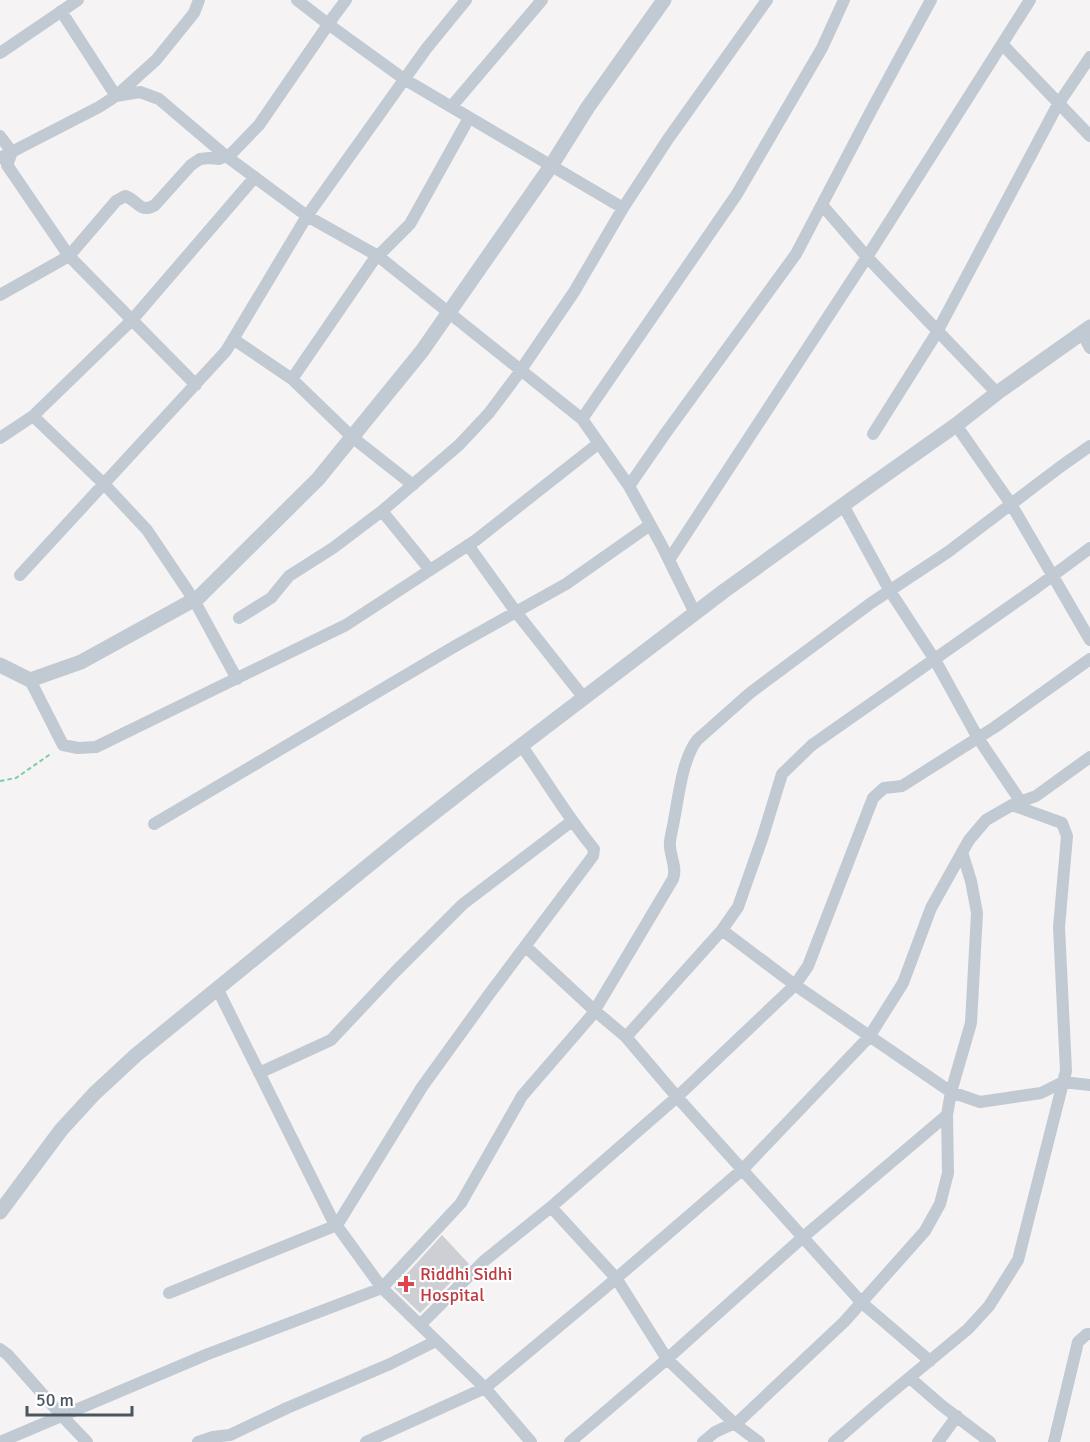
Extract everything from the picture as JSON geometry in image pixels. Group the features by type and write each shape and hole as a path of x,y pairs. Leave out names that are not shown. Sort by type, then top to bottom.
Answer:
{"street":[{"path":"0,53 78,0"},
{"path":"0,158 116,96 156,60 194,13 199,0"},
{"path":"297,0 404,79 623,208"},
{"path":"0,295 69,256 116,201 125,196 133,199 141,208 148,209 155,206 191,165 200,159 219,159 231,154 259,124 346,0"},
{"path":"21,575 226,351 307,216 426,49 466,0"},
{"path":"451,107 542,0"},
{"path":"30,680 81,662 199,597 318,479 422,351 588,107 664,0"},
{"path":"239,618 271,598 289,576 333,548 382,512 459,445 489,413 574,292 623,208 668,139 767,0"},
{"path":"582,419 737,194 822,48 844,0"},
{"path":"629,486 796,254 931,0"},
{"path":"669,560 867,257 1030,0"},
{"path":"61,11 116,96"},
{"path":"1002,44 1090,136"},
{"path":"873,434 938,331 1059,104 1090,57"},
{"path":"116,96 140,92 159,99 226,156 307,216 378,256 582,419 629,486 695,613"},
{"path":"292,379 373,261 410,224 469,118"},
{"path":"0,136 12,152"},
{"path":"12,152 7,165 69,256 196,385"},
{"path":"0,438 33,416 132,320 255,177"},
{"path":"822,205 867,257 997,393"},
{"path":"0,1212 61,1130 94,1094 136,1055 402,838 695,613 1086,330 1090,348"},
{"path":"234,339 292,379 352,437 413,485"},
{"path":"33,416 104,484 147,530 194,600 237,679"},
{"path":"956,425 1011,504 1090,640"},
{"path":"0,665 30,680 63,745 78,748 96,747 346,625 468,545 599,443"},
{"path":"0,1442 208,1354 382,1288 462,1203 522,1096 594,1010 673,879 675,873 669,846 683,776 693,745 697,740 750,693 871,603 948,552 1090,446"},
{"path":"834,1442 968,1329 989,1306 1018,1260 1066,1071 1059,927 1067,836 1062,823 1017,803 934,660 890,591 843,505"},
{"path":"382,512 430,570"},
{"path":"154,824 566,584 650,525"},
{"path":"468,545 516,612 584,698"},
{"path":"626,1037 722,930 738,907 782,774 812,746 1090,548"},
{"path":"420,1325 484,1261 551,1208 677,1097 795,986 808,966 873,798 884,788 902,786 978,738 1090,659"},
{"path":"169,1293 337,1225 422,1087 593,856 594,849 521,746"},
{"path":"366,1442 484,1388 743,1169 870,1037 903,983 931,908 969,840 986,820 1017,803 1036,796 1090,757"},
{"path":"260,1073 331,1040 463,904 572,821"},
{"path":"703,1442 715,1432 735,1424 844,1322 925,1231 940,1204 948,1173 947,1115 951,1092 971,1023 977,913 971,881 962,852"},
{"path":"722,930 795,986 951,1092 980,1102 1041,1093 1063,1083 1090,1085"},
{"path":"525,946 626,1037 861,1302 930,1361"},
{"path":"217,988 332,1219 382,1288 499,1403 531,1442"},
{"path":"570,1442 802,1238 947,1115"},
{"path":"551,1208 616,1278 667,1359 735,1424 759,1442"},
{"path":"1054,1442 1078,1342 1090,1334"},
{"path":"198,1442 230,1435 390,1364 436,1341"},
{"path":"0,1349 87,1442"},
{"path":"910,1378 990,1442"},
{"path":"938,1442 957,1416"}],"path":[{"path":"0,781 16,778 63,745"}],"building":[{"path":"442,1235 469,1264 420,1313 394,1288"}],"place":[{"name":"Riddhi Sidhi Hospital","path":"406,1284"}]}
